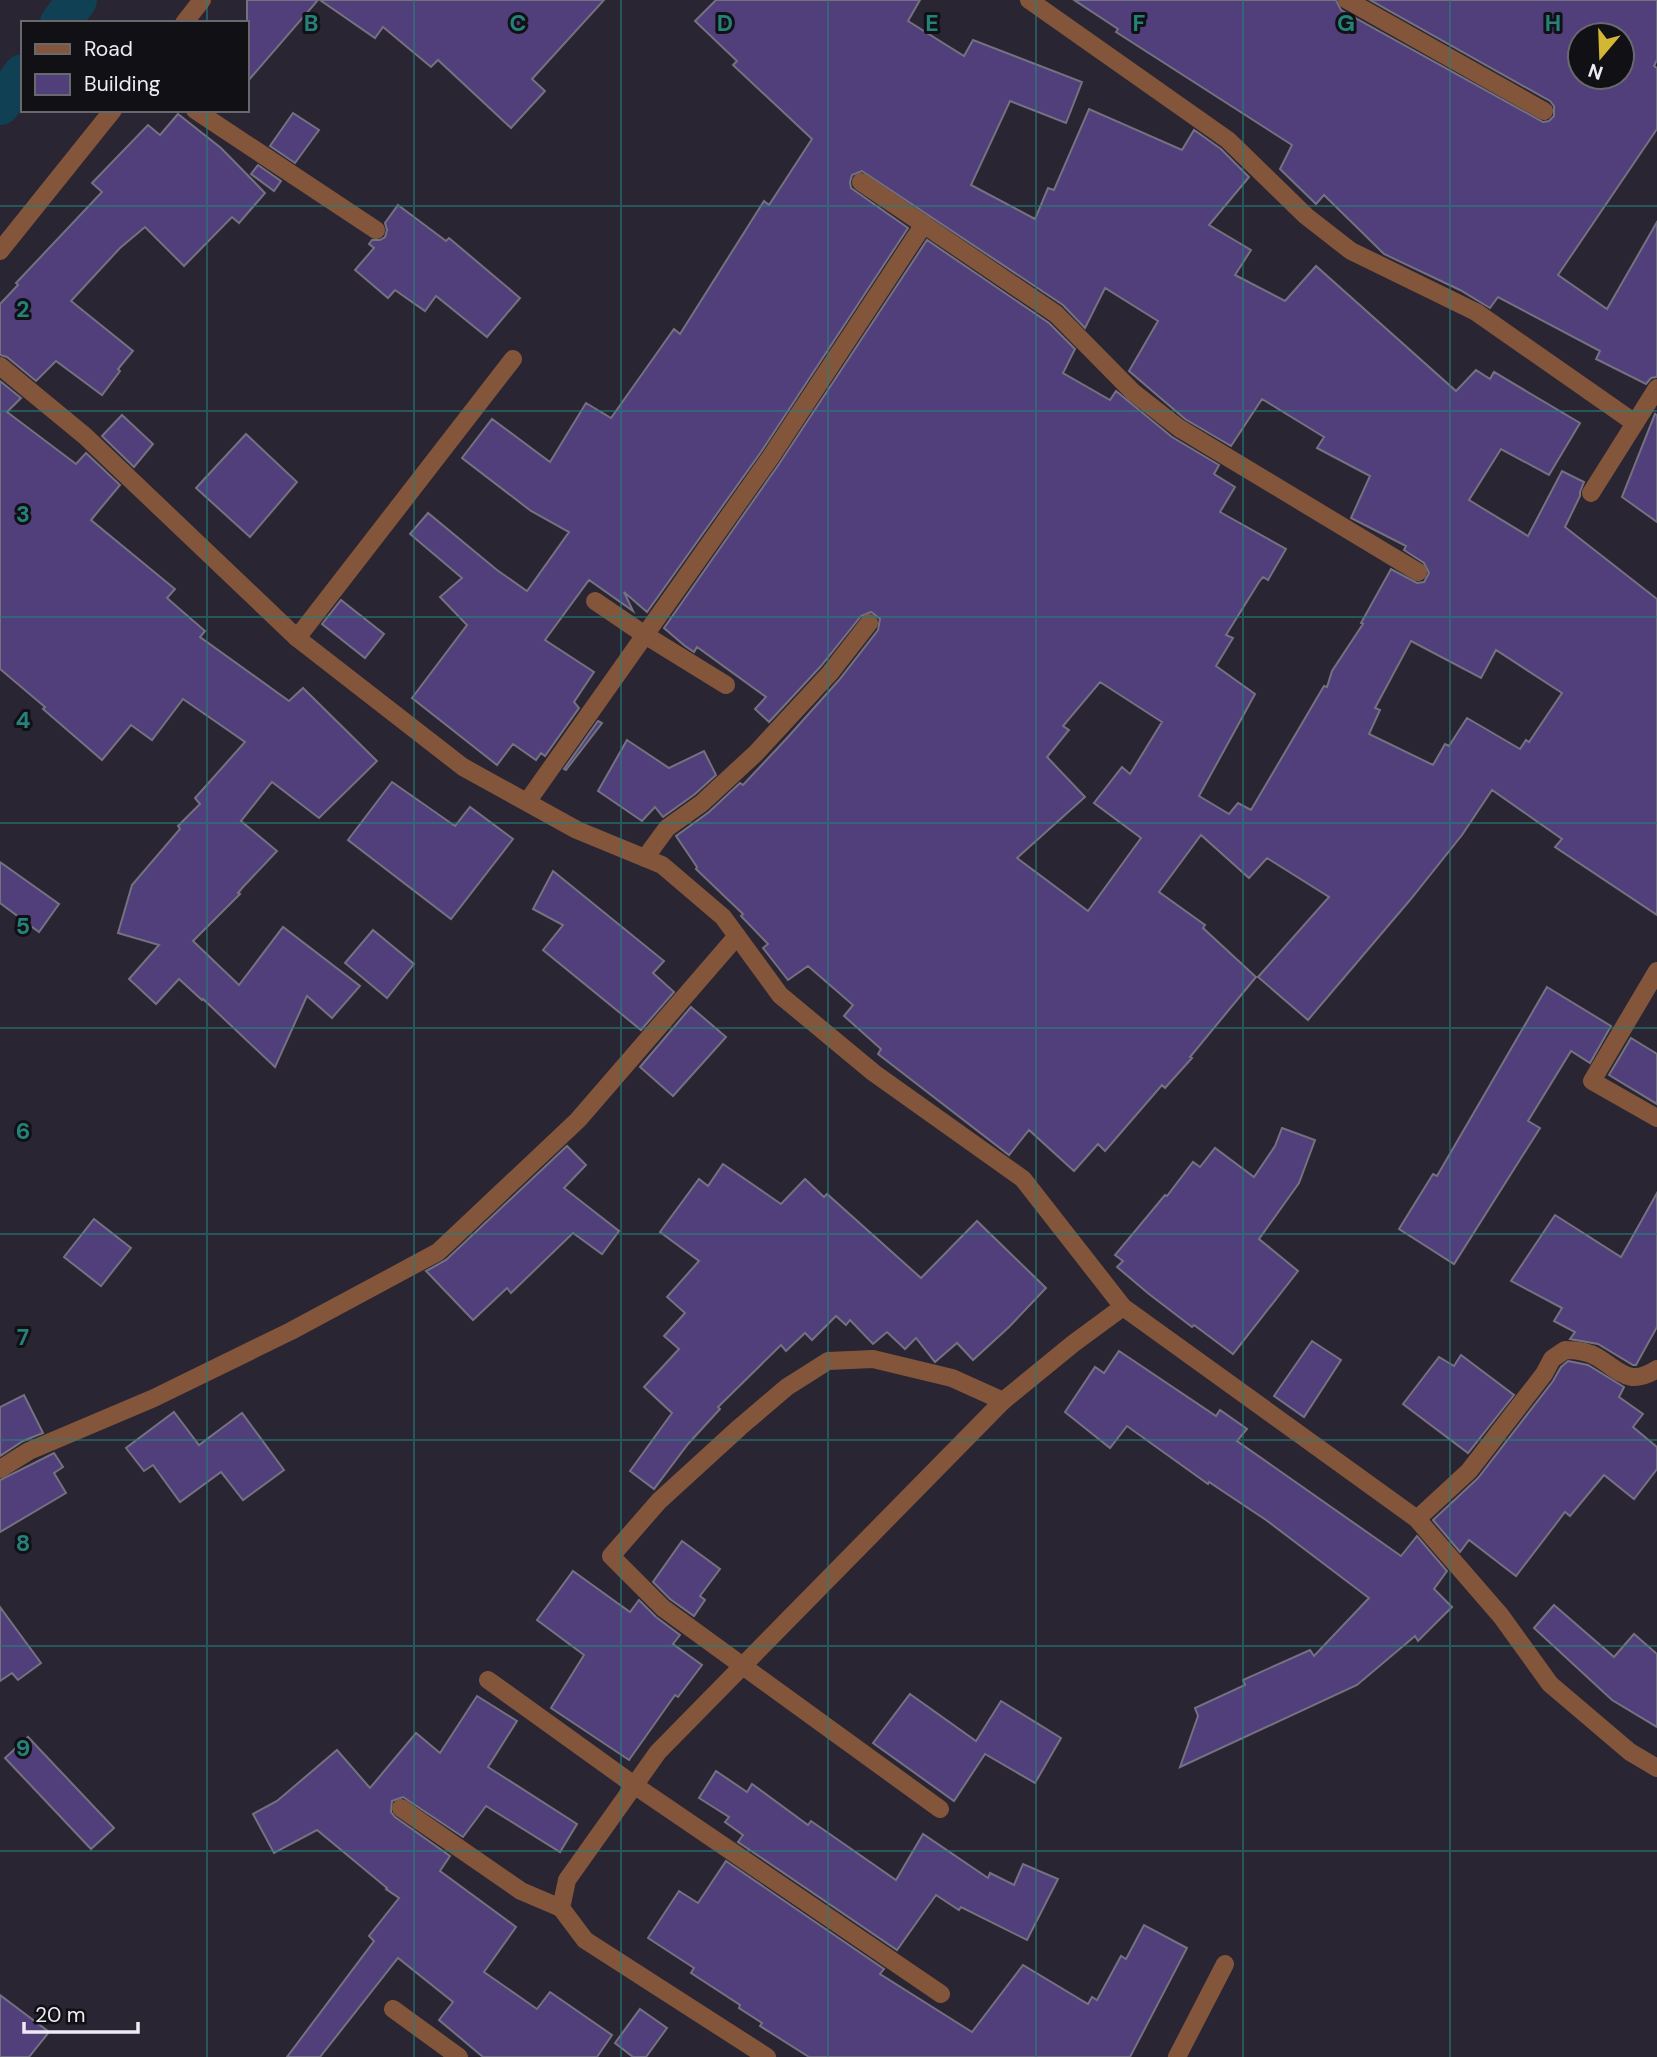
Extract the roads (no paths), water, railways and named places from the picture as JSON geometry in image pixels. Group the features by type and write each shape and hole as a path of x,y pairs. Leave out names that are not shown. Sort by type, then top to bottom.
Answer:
{"street":[{"path":"186,21 202,0"},
{"path":"1029,0 1228,140 1306,216 1351,251 1476,312 1634,424"},
{"path":"1347,0 1544,111"},
{"path":"0,251 111,112"},
{"path":"198,112 376,230"},
{"path":"861,182 1056,314 1133,392 1179,428 1418,572"},
{"path":"527,802 770,458 924,224"},
{"path":"297,638 513,359"},
{"path":"0,366 85,436 297,638 463,767 577,830 662,865 723,917 780,995 874,1073 1023,1179 1123,1307 1417,1520 1501,1616 1550,1684 1630,1752 1657,1768"},
{"path":"1591,493 1657,388"},
{"path":"595,601 726,685"},
{"path":"645,858 667,828 702,803 757,753 830,673 869,622"},
{"path":"0,1469 29,1451 154,1398 290,1331 438,1252 578,1120 737,936"},
{"path":"1657,971 1592,1081 1657,1118"},
{"path":"561,1908 568,1880 658,1752 1003,1401 1123,1307"},
{"path":"1417,1520 1469,1471 1552,1360 1565,1350 1587,1352 1624,1376 1637,1377 1657,1369"},
{"path":"940,1810 663,1608 611,1556 659,1501 787,1387 828,1361 873,1359 952,1378 1003,1401"},
{"path":"488,1680 634,1785 941,1994"},
{"path":"401,1808 521,1891 561,1908 585,1940 767,2057"},
{"path":"1177,2057 1225,1964"},
{"path":"393,2009 458,2057"}],"waterway":[{"path":"61,21 77,0"},
{"path":"0,105 21,77"}]}
